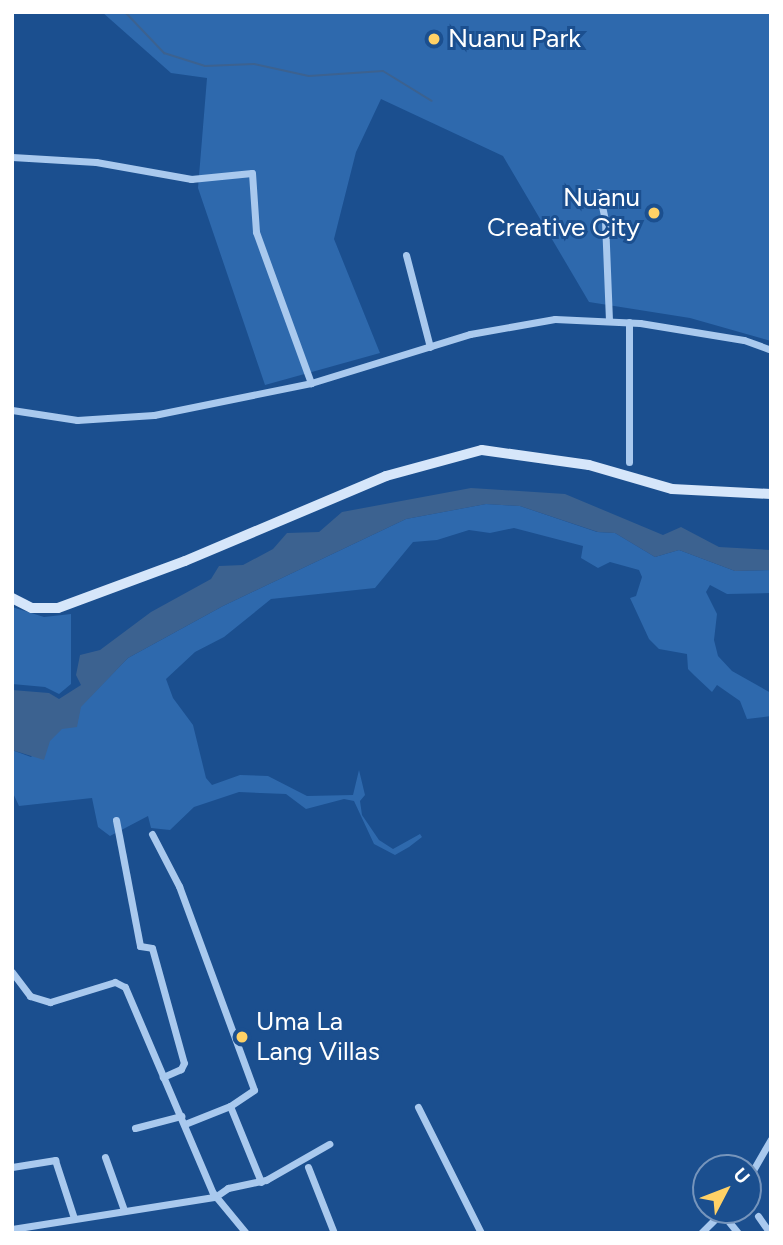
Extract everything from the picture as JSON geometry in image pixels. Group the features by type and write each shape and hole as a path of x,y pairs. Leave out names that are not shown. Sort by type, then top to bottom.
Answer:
{"street":[{"path":"12,157 96,162 191,179 252,173 256,232 311,383"},
{"path":"599,192 605,221 609,319"},
{"path":"406,255 430,347"},
{"path":"12,410 77,420 115,419 311,383 430,347 526,322 609,319 744,340 771,350"},
{"path":"629,322 629,462"},
{"path":"12,598 32,608 58,608 185,561 386,476 482,450 589,465 672,489 771,494"},
{"path":"116,820 140,946 152,948 184,1063 181,1069 163,1077"},
{"path":"152,834 179,886 254,1090 230,1106 185,1124"},
{"path":"12,972 30,996 50,1002 121,983 214,1195 239,1218 246,1233"},
{"path":"230,1106 261,1182"},
{"path":"418,1107 481,1233"},
{"path":"135,1128 181,1116"},
{"path":"12,1229 214,1195 228,1188 261,1182 329,1144"},
{"path":"105,1157 124,1210"},
{"path":"12,1167 55,1160 74,1219"},
{"path":"308,1167 334,1233"}],"shaded area":[{"name":"Nuanu Creative City","path":"102,12 771,12 771,341 690,318 589,302 503,156 381,99 356,152 334,239 380,353 265,385 198,188 207,78 171,73"},
{"path":"471,488 565,494 663,535 681,527 719,547 771,550 771,570 735,571 679,550 655,557 615,533 598,532 520,506 486,504 406,519 223,606 128,658 81,707 77,727 62,729 50,741 44,760 12,750 12,690 49,693 59,699 81,685 76,675 80,655 100,650 151,612 211,579 219,566 243,565 273,549 287,533 319,532 342,512"},
{"path":"486,504 520,506 597,532 615,533 655,557 679,550 735,571 771,570 771,593 727,594 710,585 706,592 717,614 714,640 718,656 732,671 771,693 771,716 747,719 740,701 717,685 712,692 688,669 687,654 659,649 649,639 630,598 636,596 642,577 639,570 610,562 598,568 581,558 583,546 514,528 490,533 469,530 437,540 413,542 375,588 271,599 224,637 195,652 166,679 173,698 193,725 206,778 212,785 240,775 268,776 307,796 353,795 359,770 365,795 360,801 362,815 379,840 393,849 420,834 422,837 409,847 395,855 374,844 354,801 344,799 306,809 286,794 239,792 194,807 170,830 151,828 148,816 110,836 98,827 92,798 19,806 12,791 12,750 31,757 128,658 223,606 406,519"},
{"path":"12,607 44,617 71,614 71,684 59,694 45,687 12,684"}],"waterway":[{"path":"125,12 164,53 205,66 254,64 309,76 383,71 432,101"}],"place":[{"name":"Nuanu Park","path":"434,39"},
{"name":"Nuanu Creative City","path":"654,213"},
{"name":"Uma La Lang Villas","path":"242,1037"}]}
